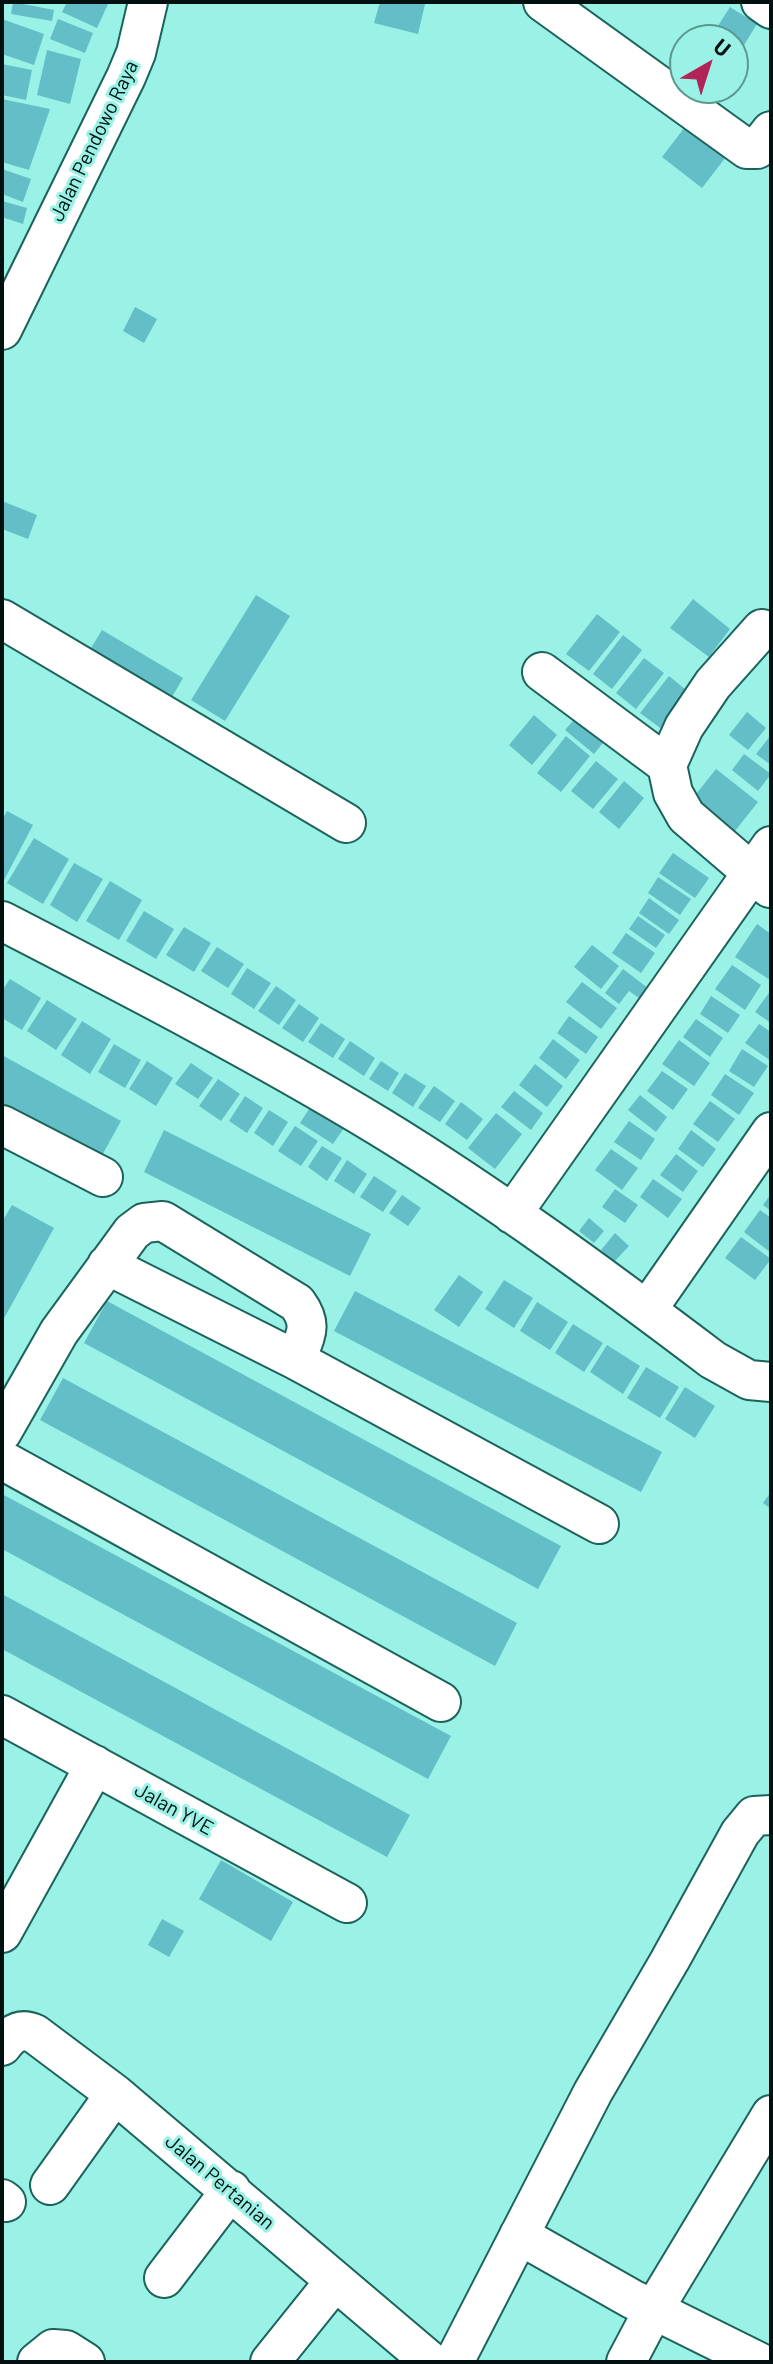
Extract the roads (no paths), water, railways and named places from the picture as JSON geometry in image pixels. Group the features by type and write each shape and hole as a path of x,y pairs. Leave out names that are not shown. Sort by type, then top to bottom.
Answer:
{"street":[{"name":"Jalan Pendowo Raya","path":"2,330 131,65 148,2"},
{"path":"543,2 747,149 757,149 771,131"},
{"path":"761,2 771,9"},
{"path":"2,619 346,823"},
{"path":"512,1214 765,869 686,816 673,793 667,765 684,727 713,684 762,629"},
{"path":"542,672 667,765"},
{"path":"2,921 317,1089 512,1214 713,1360 749,1380 771,1382"},
{"path":"2,1125 103,1177"},
{"path":"647,1310 771,1132"},
{"path":"2,1432 59,1332 132,1232 144,1223 163,1221 297,1303 306,1315 308,1327 296,1360"},
{"path":"107,1265 296,1360 599,1524"},
{"path":"2,1460 441,1702"},
{"name":"Jalan YVE","path":"2,1715 347,1903"},
{"path":"2,1933 95,1765"},
{"path":"454,2362 616,2050 740,1833 754,1816 771,1815"},
{"name":"Jalan Pertanian","path":"2,2046 9,2037 27,2030 115,2094 431,2362"},
{"path":"50,2185 115,2094"},
{"path":"626,2362 654,2309 771,2115"},
{"path":"164,2278 231,2190"},
{"path":"519,2235 759,2362"},
{"path":"270,2362 335,2281"},
{"path":"37,2362 53,2349 66,2350 85,2362"}]}
